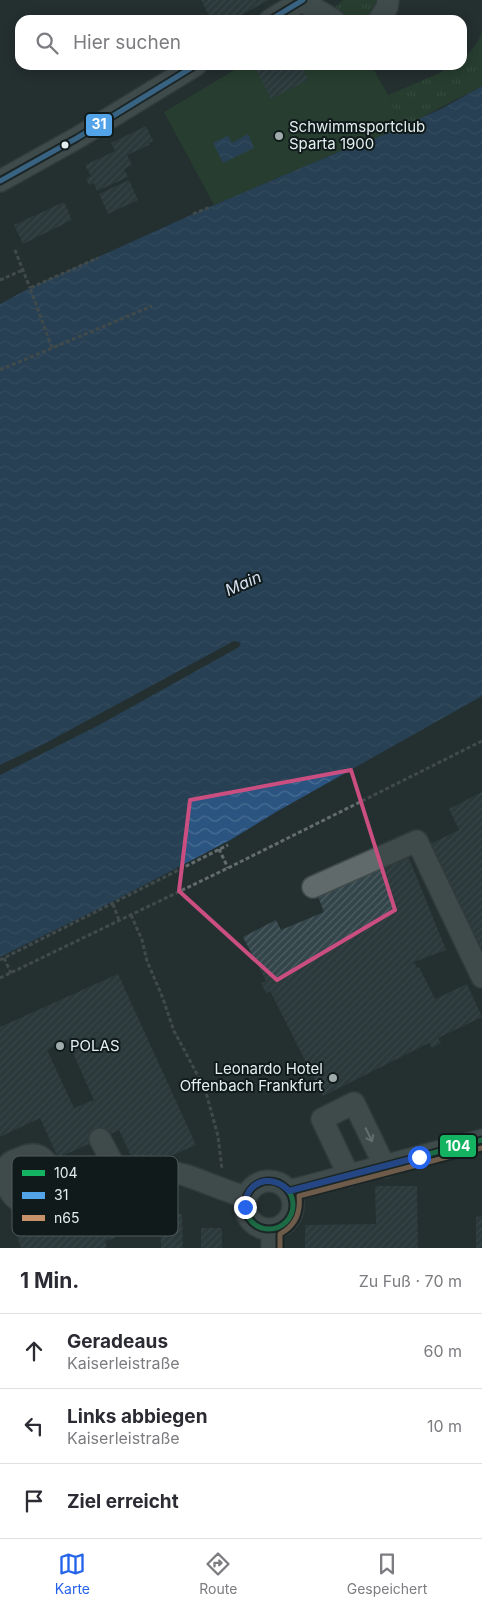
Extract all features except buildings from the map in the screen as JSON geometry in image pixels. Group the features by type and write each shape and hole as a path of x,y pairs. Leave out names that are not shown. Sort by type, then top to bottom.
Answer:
{"street":[{"path":"278,15 303,0 326,15"},
{"path":"382,15 387,7 388,0"},
{"path":"0,181 69,143 188,70"},
{"path":"313,887 416,841 482,977"},
{"path":"349,1176 322,1119 354,1103 385,1167"},
{"path":"100,1139 109,1156"},
{"path":"289,1191 482,1140"},
{"path":"178,1174 224,1191 246,1197"},
{"path":"270,1180 277,1182 289,1191 293,1207 291,1215 272,1238 250,1220 246,1212 246,1197 255,1185 270,1180"}],"path":[{"path":"193,214 210,207"},
{"path":"15,250 52,348"},
{"path":"30,288 98,258"},
{"path":"0,280 23,270"},
{"path":"0,370 152,306"},
{"path":"0,978 228,868 482,741"},
{"path":"0,960 228,845"},
{"path":"219,849 228,868"},
{"path":"113,904 120,920"},
{"path":"131,915 142,940 147,961 174,1031 209,1099 218,1136 224,1191"},
{"path":"4,958 12,973"}],"highlighted area":[{"path":"351,770 395,910 277,980 179,891 190,800"}],"green space":[{"path":"343,0 378,0 372,14 369,15 346,15 334,8"},
{"path":"482,31 482,86 401,128 388,95 445,70 467,70 467,54 479,39"},
{"name":"Schwimmsportclub Sparta 1900","path":"235,70 374,70 388,95 401,128 356,147 355,145 214,205 164,112"}],"water":[{"name":"Main","path":"482,86 482,696 276,812 232,839 104,906 0,957 0,775 99,725 239,647 241,643 234,641 44,744 0,765 0,304 30,288 193,214 355,145 356,147 443,108"},
{"path":"248,134 254,148 223,163 213,143 228,136 232,143"}],"transit line":[{"name":"31","path":"278,15 303,0"},
{"name":"31","path":"0,181 77,138 188,70"},
{"name":"104","path":"289,1191 482,1140"},
{"name":"n65","path":"280,1248 280,1234 290,1227 298,1213 299,1196 482,1148"},
{"name":"104","path":"264,1181 274,1181 286,1188 293,1200 293,1205 293,1210 286,1222 274,1229 264,1229 256,1225 249,1218 245,1210 245,1200 249,1192 256,1185 264,1181"}],"place":[{"name":"Schwimmsportclub Sparta 1900","path":"279,136"},
{"name":"POLAS","path":"60,1046"},
{"name":"Leonardo Hotel Offenbach Frankfurt","path":"333,1078"}],"route":[{"path":"245,1207 246,1197 250,1190 262,1182 270,1180 277,1182 289,1191 419,1157"}]}
